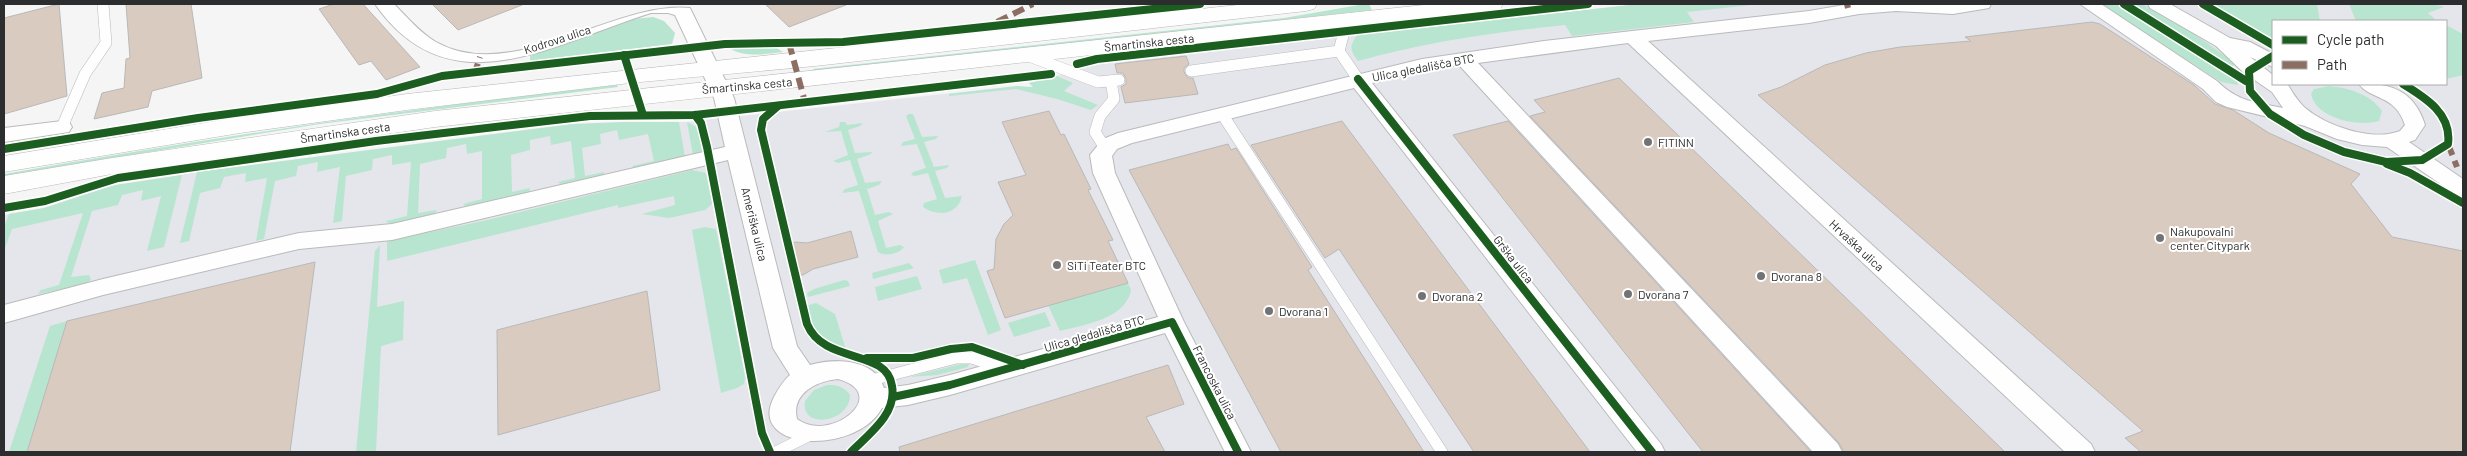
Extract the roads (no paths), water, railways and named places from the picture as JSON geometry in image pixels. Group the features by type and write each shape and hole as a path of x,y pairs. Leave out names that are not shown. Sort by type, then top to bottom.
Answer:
{"main road":[{"name":"Šmartinska cesta","path":"4,185 131,163 714,78 815,59 1306,4"},
{"name":"Šmartinska cesta","path":"4,164 323,113 517,88 714,78 1027,55 1492,4"}],"street":[{"name":"Kodrova ulica","path":"384,4 429,47 455,56 480,57 530,49 641,6 678,6 686,17 714,78"},
{"name":"Ulica gledališča BTC","path":"1100,140 1124,138 1358,79 1464,58 1632,37 1796,23 1848,8 1911,6 1950,10 1982,4"},
{"path":"2089,4 2210,84 2231,92 2252,95 2283,89 2292,107 2312,121 2338,133 2357,138 2392,141 2401,139 2413,131 2414,119 2410,112 2395,98 2371,85"},
{"path":"2158,4 2223,42 2250,68 2272,82"},
{"name":"Hrvaška ulica","path":"1632,37 2082,452"},
{"path":"2223,42 2243,46 2272,60"},
{"path":"1464,58 1829,452"},
{"name":"Ameriška ulica","path":"714,78 732,123 737,151 786,348 805,377"},
{"name":"Grška ulica","path":"1358,79 1652,452"},
{"path":"2210,84 2223,98 2234,103 2312,121"},
{"path":"4,135 62,127"},
{"path":"1100,140 1102,168 1172,322"},
{"path":"2392,141 2463,189"},
{"path":"4,314 103,287 300,241 392,232 737,151"},
{"name":"Ulica gledališča BTC","path":"871,390 908,395 1006,370 1172,322"},
{"name":"Francoska ulica","path":"1172,322 1238,452"},
{"path":"838,369 859,374 871,390 862,420 841,432 816,442 787,426 783,418 782,411 789,394 805,377 823,371 838,369"}],"lane":[{"path":"62,127 85,74 106,43 103,4"},
{"path":"1347,20 1339,51 1358,79"},
{"path":"1191,71 1339,51"},
{"path":"1027,55 1098,82 1115,81 1114,99 1100,116 1100,140"},
{"path":"1222,114 1442,452"},
{"path":"776,452 816,442"}],"place":[{"name":"FITINN","path":"1648,142"},
{"name":"Nakupovalni center Citypark","path":"2160,238"},
{"name":"SiTi Teater BTC","path":"1057,265"},
{"name":"Dvorana 8","path":"1761,276"},
{"name":"Dvorana 7","path":"1628,294"},
{"name":"Dvorana 2","path":"1422,296"},
{"name":"Dvorana 1","path":"1269,311"}]}
